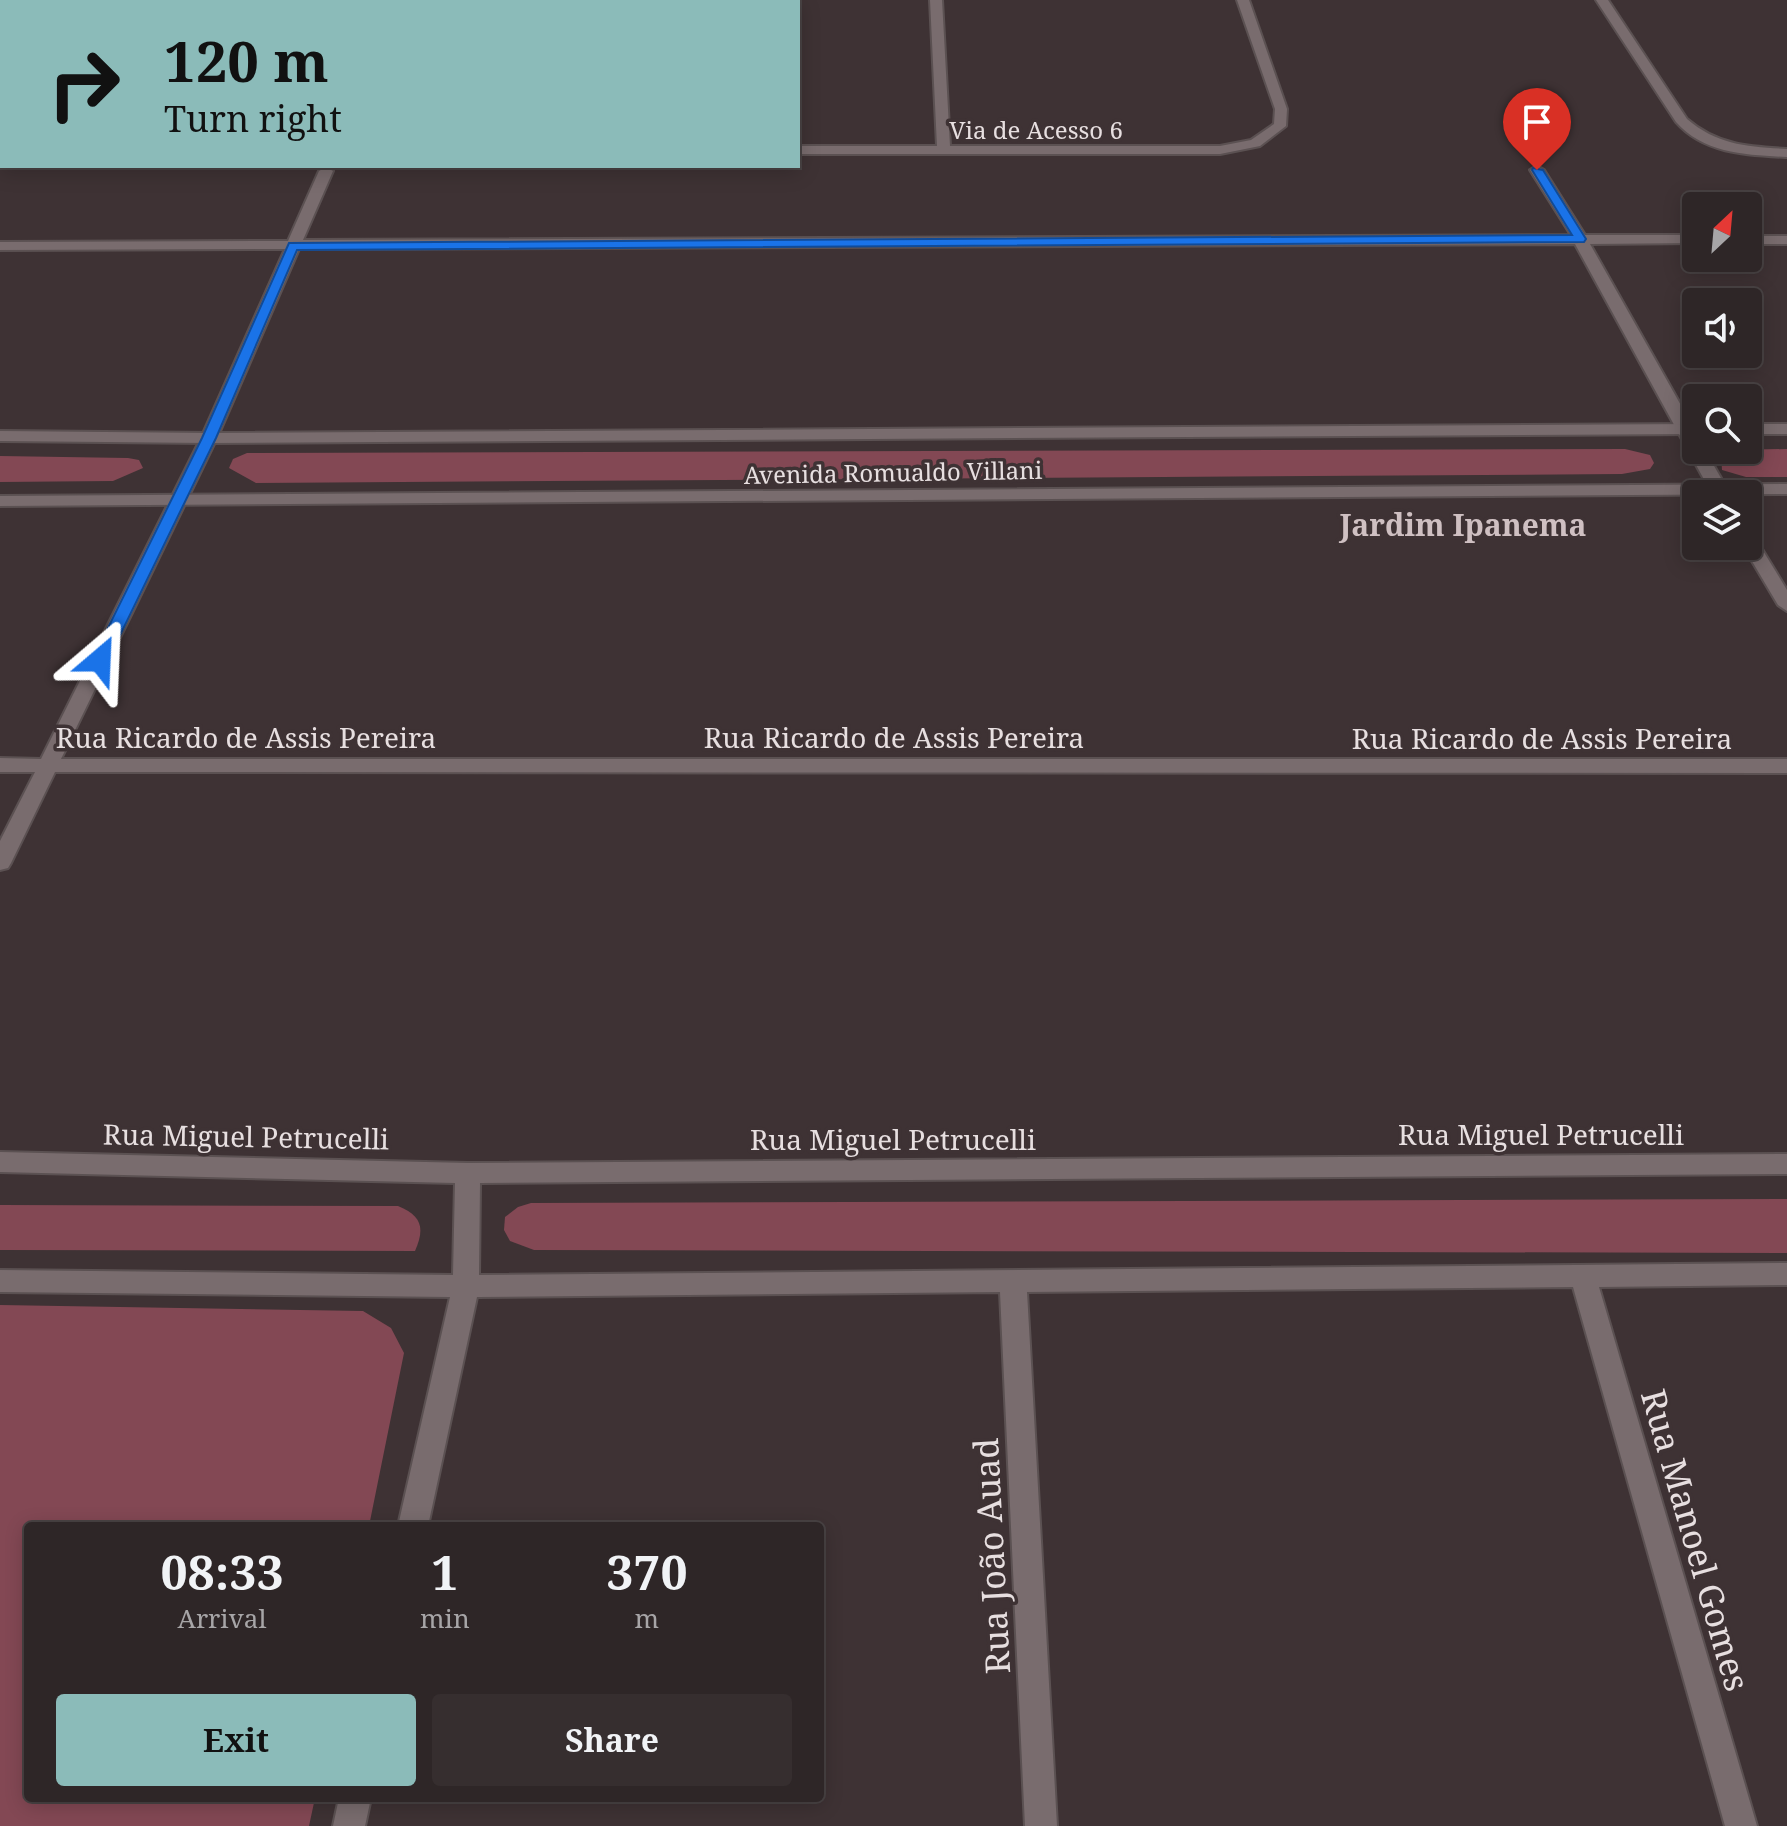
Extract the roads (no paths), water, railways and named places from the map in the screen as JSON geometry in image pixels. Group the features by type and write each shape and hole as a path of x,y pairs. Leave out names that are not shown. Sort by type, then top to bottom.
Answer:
{"street":[{"path":"936,0 944,151"},
{"name":"Via de Acesso 6","path":"800,150 1220,150 1248,145 1271,135 1280,126 1281,109 1243,0"},
{"path":"1602,0 1682,122 1695,135 1734,149 1787,153"},
{"path":"1537,170 1682,414"},
{"path":"0,863 209,438 326,171"},
{"path":"0,246 1682,239"},
{"path":"1762,240 1787,240"},
{"name":"Avenida Romualdo Villani","path":"0,436 209,438 1682,429"},
{"path":"1762,429 1787,429"},
{"name":"Avenida Romualdo Villani","path":"1762,490 1787,489"},
{"name":"Avenida Romualdo Villani","path":"0,501 1682,491"},
{"path":"1760,560 1787,605"},
{"name":"Rua Ricardo de Assis Pereira","path":"0,765 1787,766"},
{"name":"Rua Miguel Petrucelli","path":"0,1162 468,1173 1787,1164"},
{"path":"414,1522 466,1286 468,1173"},
{"name":"Rua Manoel Gomes","path":"1582,1274 1741,1826"},
{"path":"0,1281 466,1286 1787,1274"},
{"name":"Rua João Auad","path":"1013,1283 1041,1826"},
{"path":"349,1826 354,1802"}],"district":[{"name":"Jardim Ipanema","path":"1463,524"}]}
